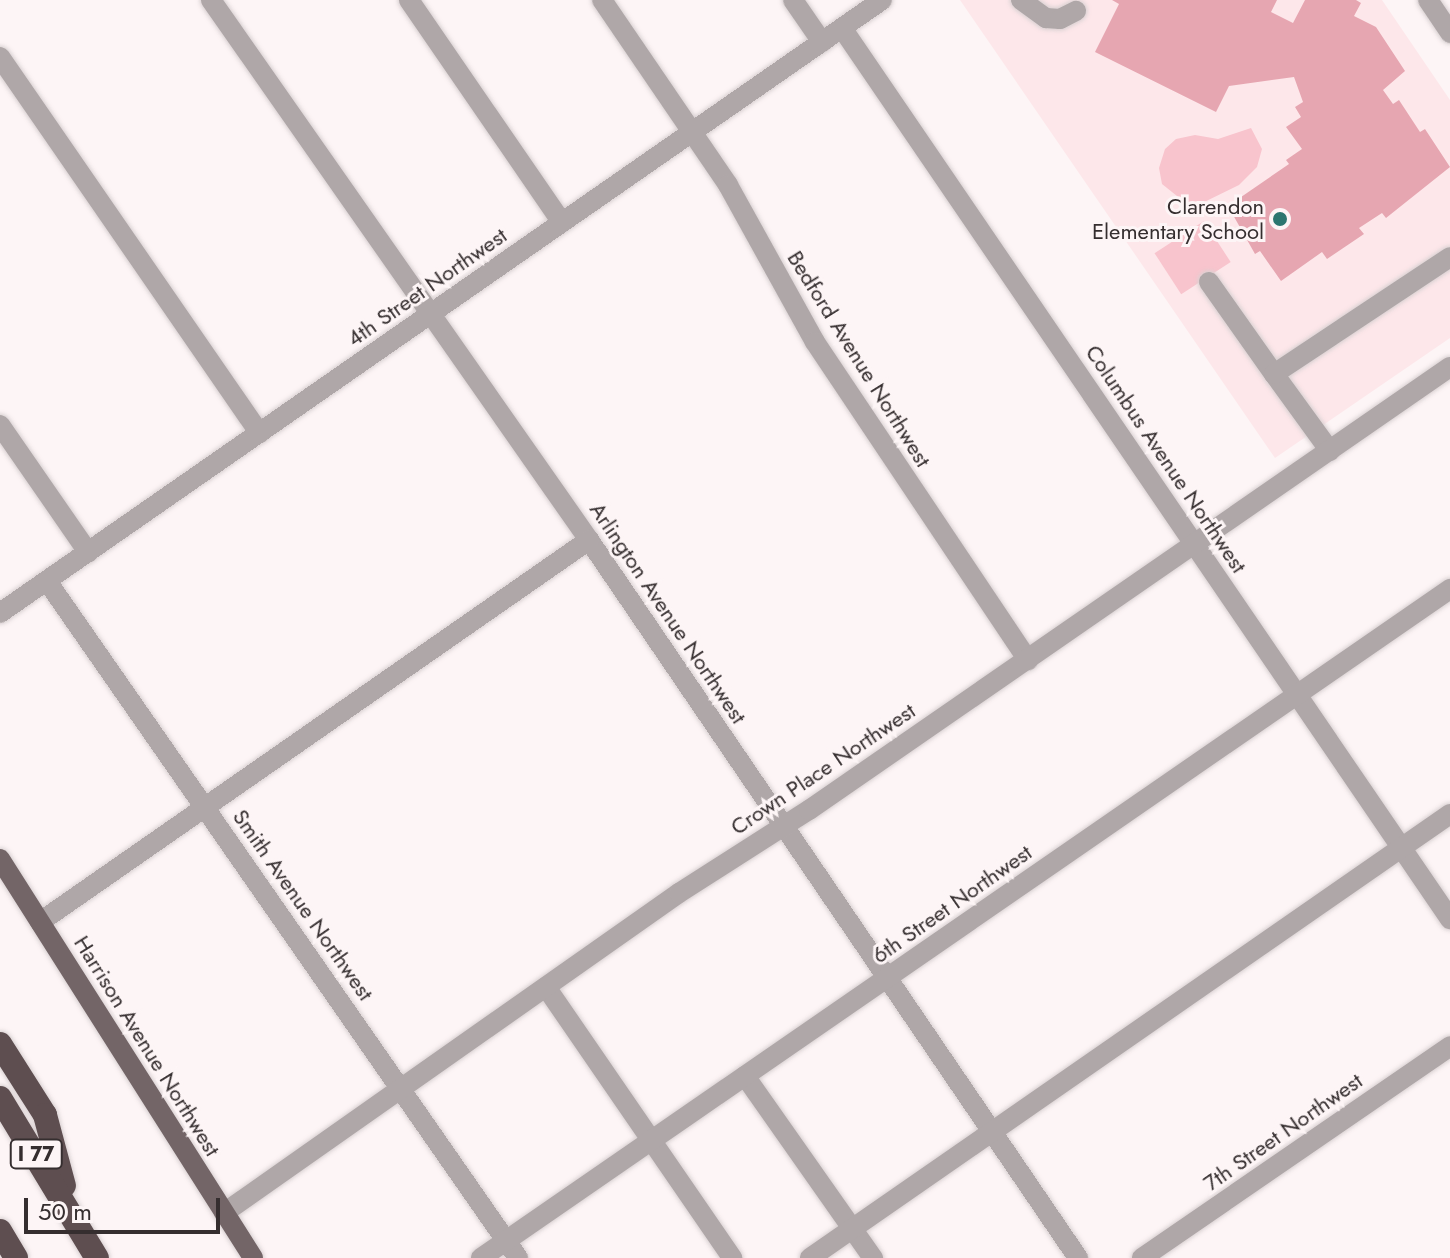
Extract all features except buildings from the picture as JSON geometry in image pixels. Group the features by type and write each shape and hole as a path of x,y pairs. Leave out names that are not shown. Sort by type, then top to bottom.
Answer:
{"highway":[{"path":"0,1044 45,1115 71,1212"},
{"name":"I 77","path":"0,1098 97,1258"},
{"path":"0,1231 16,1258"}],"main road":[{"name":"Harrison Avenue Northwest","path":"0,859 253,1258"}],"street":[{"name":"Arlington Avenue Northwest","path":"211,0 589,540 1078,1258"},
{"path":"409,0 562,223"},
{"name":"Bedford Avenue Northwest","path":"602,0 728,185 815,342 1028,660"},
{"path":"793,0 822,42"},
{"name":"4th Street Northwest","path":"0,613 882,0"},
{"path":"1021,0 1046,18 1060,19 1076,11"},
{"path":"1428,0 1450,33"},
{"name":"Columbus Avenue Northwest","path":"842,28 1450,919"},
{"path":"0,57 259,433"},
{"path":"1274,374 1450,257"},
{"path":"1209,282 1330,451"},
{"name":"Crown Place Northwest","path":"224,1213 546,987 1196,545 1450,367"},
{"path":"0,425 88,552"},
{"path":"40,922 589,540"},
{"name":"Smith Avenue Northwest","path":"47,581 512,1250"},
{"name":"6th Street Northwest","path":"481,1258 512,1250 651,1140 1450,589"},
{"path":"810,1258 1450,814"},
{"path":"546,987 732,1258"},
{"name":"7th Street Northwest","path":"1142,1258 1450,1046"},
{"path":"745,1076 873,1258"}],"shaded area":[{"name":"Clarendon Elementary School","path":"960,0 1382,0 1450,100 1450,338 1275,458"},
{"path":"1251,128 1262,149 1257,167 1239,185 1192,208 1162,184 1159,168 1165,149 1176,139 1195,135 1218,139"},
{"path":"1204,221 1231,262 1181,294 1155,253"}],"place":[{"name":"Clarendon Elementary School","path":"1280,219"}]}
